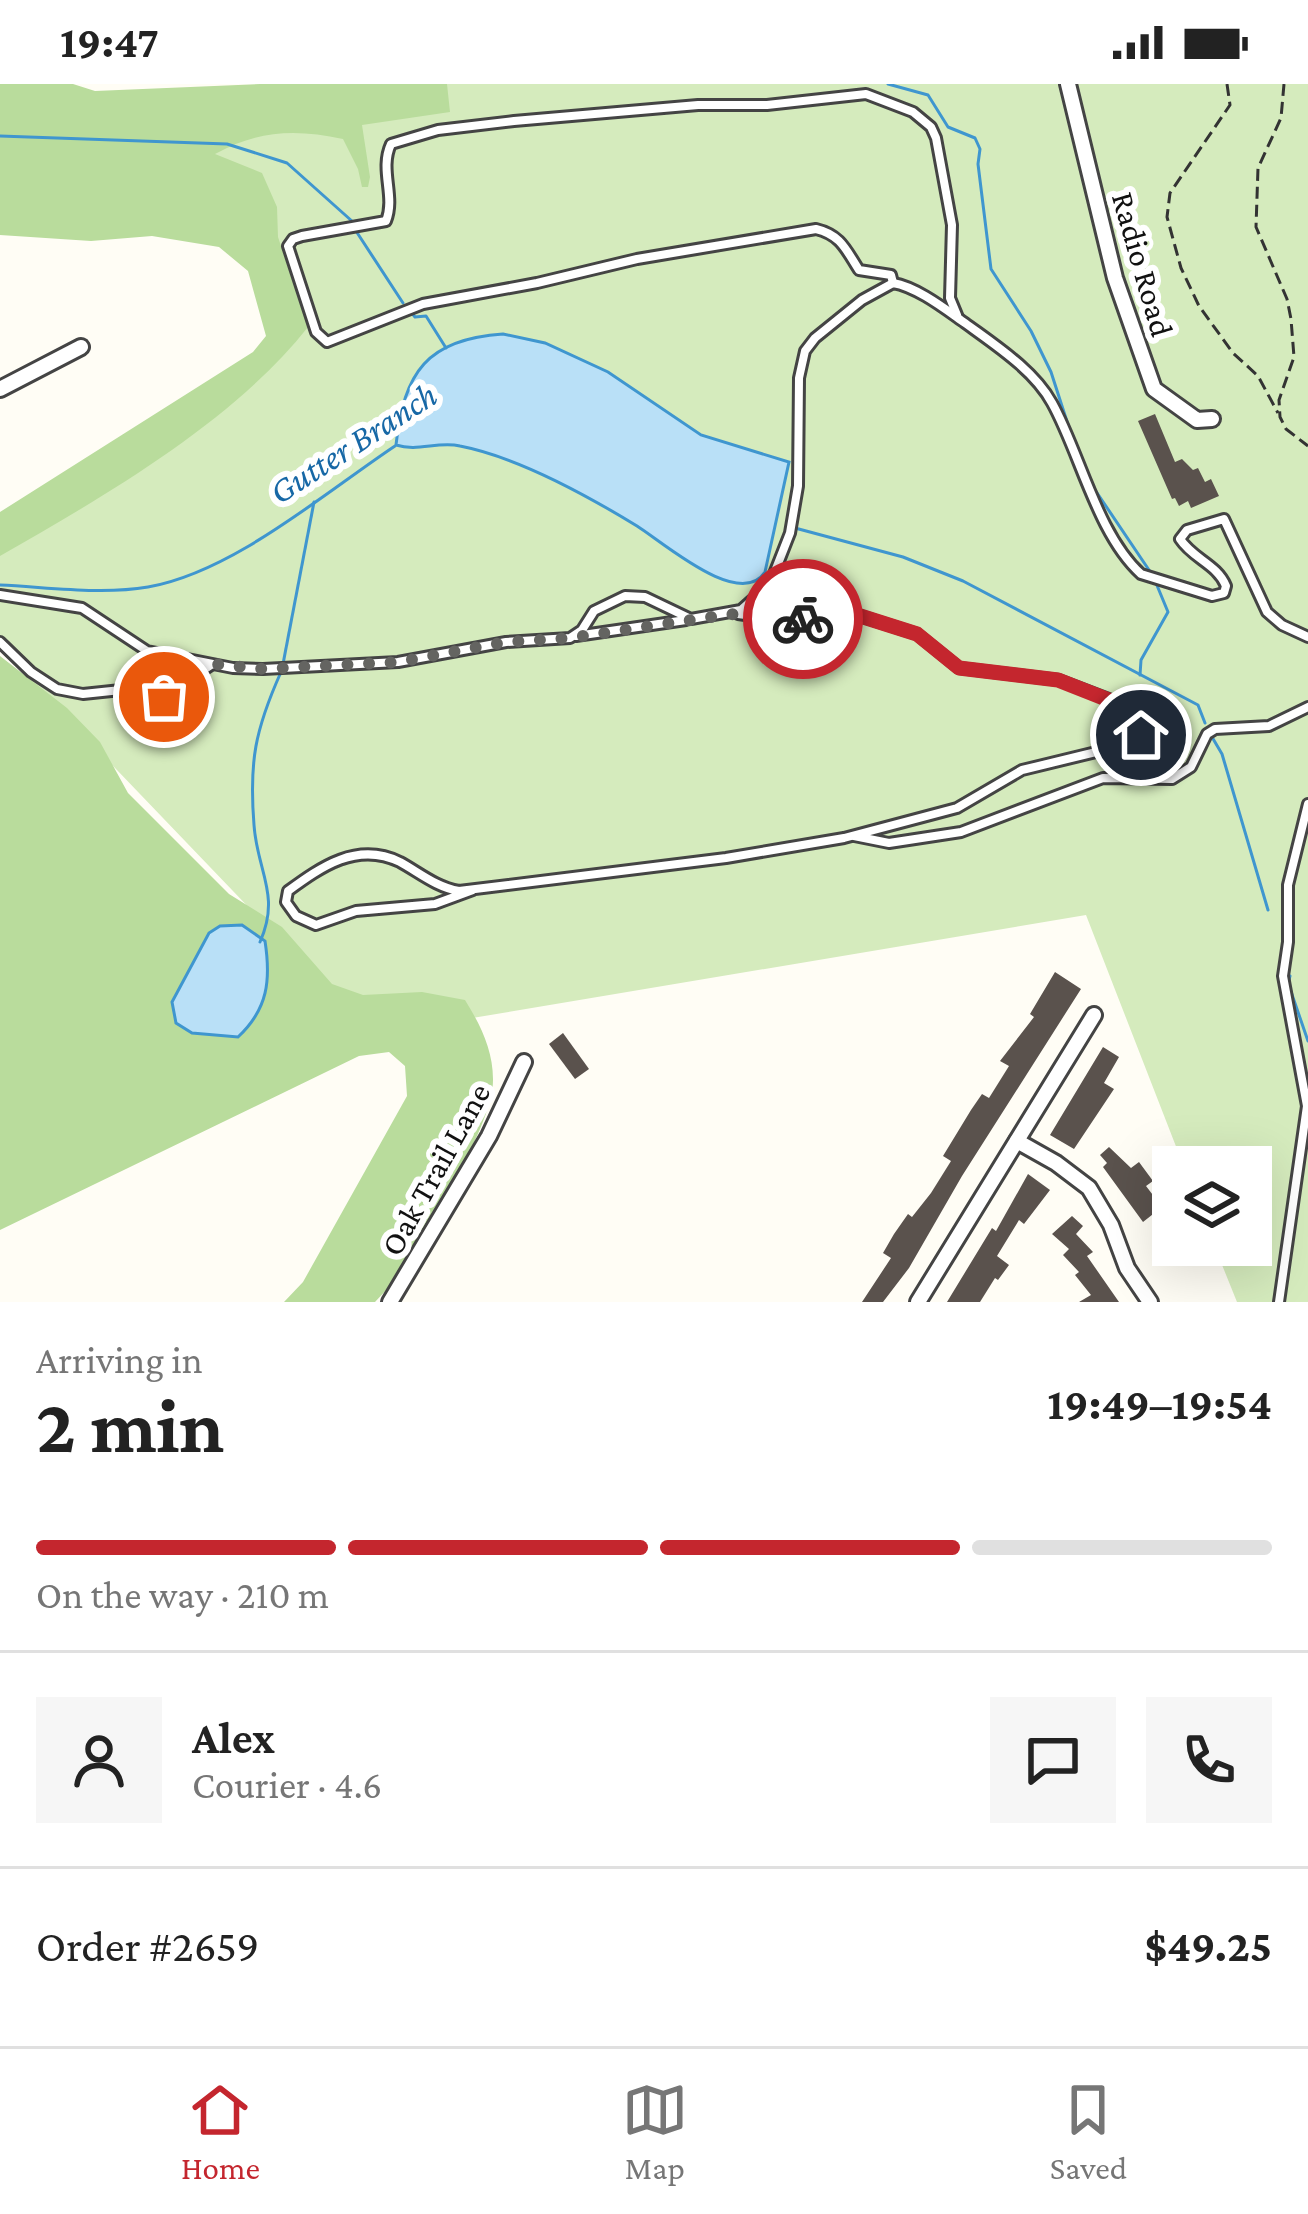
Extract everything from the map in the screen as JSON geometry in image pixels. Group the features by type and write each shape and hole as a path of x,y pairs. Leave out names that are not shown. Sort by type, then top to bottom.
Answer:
{"street":[{"name":"Radio Road","path":"1068,84 1115,278 1154,389 1197,420 1212,419"},
{"path":"0,389 81,347"},
{"path":"918,1302 1094,1015"},
{"name":"Oak Trail Lane","path":"390,1302 490,1136 524,1062"},
{"path":"1017,1141 1089,1188 1111,1225 1127,1268 1150,1302"}],"lane":[{"path":"893,283 891,275 859,270 842,241 816,229 637,259 537,284 422,304 327,342 316,332 288,246 302,236 386,221 390,207 385,163 391,144 438,130 660,107 767,105 866,94 913,112 936,138 952,225 950,298 959,319"},
{"path":"731,614 759,597 785,553 799,486 799,378 806,351 862,300 893,283 905,285 959,319 1046,393 1093,499 1135,569 1148,577 1221,595 1226,586 1221,574 1187,551 1180,539 1187,530 1224,519 1268,612 1282,625 1308,636"},
{"path":"0,595 82,608 140,648 212,664 263,669 416,660 506,642 731,614 789,622 829,613 854,614 917,634 959,668 1058,680 1134,710 1142,723 1141,735 1130,744 1022,770 957,808 853,836 726,858 473,890 445,888 389,858 358,855 330,862 286,897 296,916 316,925 356,911 435,904 473,890"},
{"path":"574,636 594,610 625,596 645,597 691,619"},
{"path":"0,642 31,672 71,693 122,690 164,697 212,664"},
{"path":"853,836 889,843 961,832 1103,778 1172,779 1191,767 1207,734 1216,729 1269,726 1308,706"},
{"path":"1279,1302 1307,1106 1283,976 1288,885 1308,804"}],"path":[{"path":"1227,84 1230,105 1170,193 1167,217 1181,268 1199,306 1233,352 1258,376 1286,429 1308,446"},
{"path":"1280,417 1279,400 1294,357 1290,310 1259,238 1255,189 1258,168 1281,118 1284,84"}],"green space":[{"path":"0,84 73,84 95,91 260,84 447,84 450,112 362,125 368,187 362,187 343,139 277,134 215,154 262,173 277,207 278,237 308,327 243,394 165,455 0,556 0,512 253,352 266,336 248,271 219,247 152,236 91,241 0,235"},
{"path":"390,84 1308,84 1308,1302 1237,1302 1222,1266 1272,1266 1272,1146 1176,1146 1086,915 371,1035 0,648 0,535 288,347 256,241 0,201"},
{"path":"0,656 67,708 100,742 128,793 229,894 282,927 332,984 363,995 422,992 465,1000 471,1009 491,1058 490,1101 452,1184 375,1302 284,1302 303,1282 407,1096 405,1066 389,1052 359,1056 0,1230"}],"water":[{"path":"503,334 545,343 608,372 701,435 789,462 765,572 753,582 721,579 597,502 482,451 452,445 396,445 405,398 424,364 455,343"},
{"path":"242,925 265,941 267,981 256,1016 238,1037 192,1033 176,1023 172,1002 209,933 220,926"}],"building":[{"path":"1155,414 1175,462 1182,459 1193,470 1198,468 1205,482 1211,479 1219,496 1191,508 1188,501 1179,506 1172,499 1138,421"},
{"path":"1055,972 1081,989 909,1268 883,1302 862,1302 891,1258 883,1253 894,1234 931,1193 951,1161 943,1156 971,1110 982,1094 989,1098 1009,1066 1000,1061 1034,1017 1030,1014"},
{"path":"563,1033 589,1069 575,1079 549,1044"},
{"path":"1103,1047 1119,1057 1104,1083 1114,1089 1074,1149 1050,1135"},
{"path":"1109,1147 1131,1168 1139,1162 1152,1180 1146,1186 1152,1194 1152,1215 1143,1222 1103,1167 1107,1163 1100,1155"},
{"path":"1028,1174 1050,1190 1024,1224 1019,1220 997,1256 1009,1265 980,1302 947,1302 992,1228 996,1231"},
{"path":"1072,1216 1083,1226 1076,1234 1093,1252 1087,1256 1119,1302 1079,1302 1091,1295 1063,1255 1069,1249 1052,1234"}],"waterway":[{"path":"888,84 928,95 948,127 975,138 980,149 991,269 1051,372 1072,437"},
{"path":"0,136 227,144 287,163 353,222"},
{"path":"356,231 403,303"},
{"path":"411,312 415,317 426,316 446,348"},
{"name":"Gutter Branch","path":"0,585 112,590 180,579 276,529 395,446"},
{"path":"1091,484 1151,573"},
{"path":"283,664 314,502"},
{"name":"Gutter Branch","path":"795,528 903,557 963,581 1198,705 1205,723"},
{"path":"1140,675 1141,660 1168,612 1156,583"},
{"path":"260,942 268,896 254,825 253,764 265,712 281,672"},
{"name":"Gutter Branch","path":"1212,737 1222,754 1268,910"},
{"name":"Gutter Branch","path":"1290,976 1288,983 1308,1041"}],"way so far":[{"path":"164,697 212,664 263,669 344,667 731,614 789,622 803,619"}],"route":[{"path":"803,619 854,614 917,634 959,668 1058,680 1134,710 1142,723 1141,735"}]}
